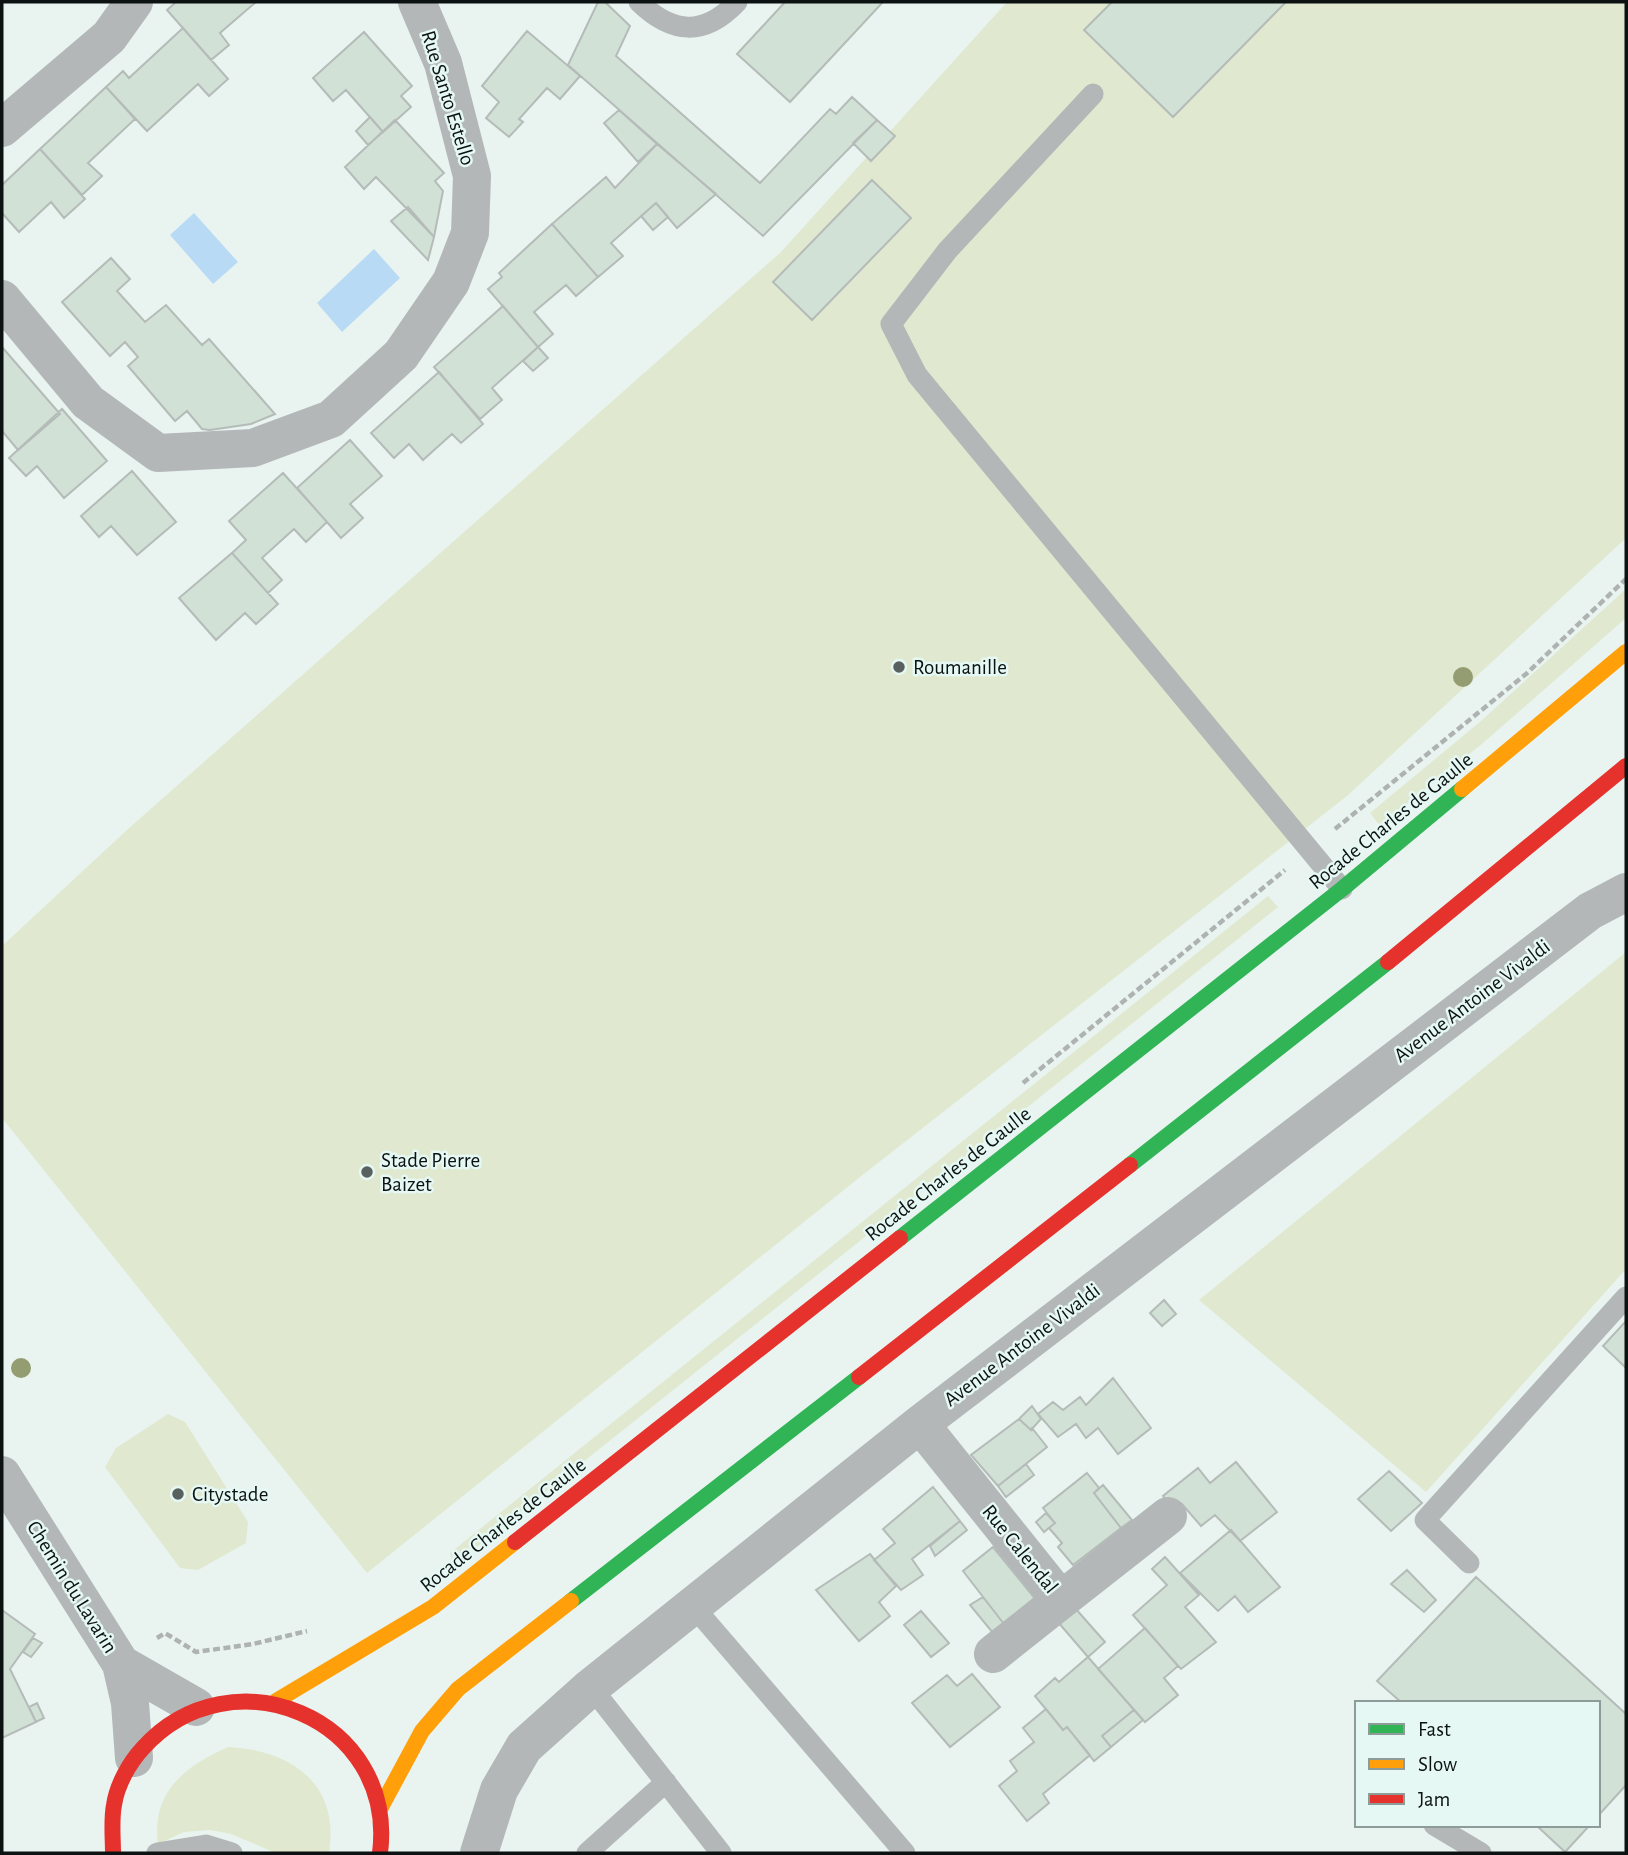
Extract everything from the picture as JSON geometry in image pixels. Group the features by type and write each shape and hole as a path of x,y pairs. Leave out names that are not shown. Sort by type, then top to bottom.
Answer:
{"main road":[{"name":"Rocade Charles de Gaulle","path":"276,1701 433,1607 1342,889 1626,652"},
{"path":"380,1809 422,1731 458,1689 1333,1007 1626,766"},
{"path":"104,1853 112,1845 113,1809 121,1783 134,1758 161,1728 196,1707 236,1698 276,1701 313,1715 344,1739 367,1771 380,1809 383,1839 380,1853"}],"street":[{"path":"2,128 109,37 134,2"},
{"name":"Rue Santo Estello","path":"2,299 88,402 158,453 253,448 331,419 401,355 451,282 470,233 472,176 443,63 417,2"},
{"name":"Avenue Antoine Vivaldi","path":"479,1853 499,1790 524,1747 592,1687 920,1424 1590,911 1626,892"},
{"name":"Rue Calendal","path":"920,1424 1061,1601 1168,1516"},
{"name":"Chemin du Lavarin","path":"2,1475 121,1664 130,1703 134,1758"},
{"path":"993,1654 1061,1601"},
{"name":"Chemin du Lavarin","path":"121,1664 196,1707"}],"lane":[{"path":"639,2 656,18 691,29 721,19 737,2"},
{"path":"1093,94 947,251 891,324 917,375 1342,889"},
{"path":"1469,1563 1424,1520 1626,1297"},
{"path":"693,1606 905,1853"},
{"path":"592,1687 720,1853"},
{"path":"587,1853 666,1782"},
{"path":"1437,1827 1481,1853"},
{"path":"157,1853 206,1845 232,1853"}],"path":[{"path":"1017,1087 1526,674 1626,579"},
{"path":"154,1640 165,1633 196,1652 253,1644 313,1629"}],"green space":[{"name":"Roumanille","path":"1007,2 1626,2 1626,538 1347,796 860,1177 367,1573 2,1118 2,946 128,829 781,252"},
{"path":"1626,589 1626,618 1483,743 1380,826 1370,813 1481,721"},
{"path":"1268,896 1278,907 453,1566 450,1553"},
{"path":"1626,952 1626,1269 1426,1492 1199,1300"},
{"name":"Citystade","path":"168,1414 185,1422 248,1522 246,1543 198,1570 180,1568 105,1467 116,1448"},
{"path":"228,1747 272,1755 307,1775 319,1790 327,1808 329,1853 276,1853 231,1834 210,1830 184,1832 158,1844 160,1810 174,1783 198,1763"}],"water":[{"path":"194,213 238,262 213,284 170,235"},
{"path":"374,249 400,278 342,332 317,303"}],"building":[{"path":"176,2 256,2 220,33 229,45 211,60 167,10"},
{"path":"598,2 605,2 630,26 616,56 760,183 830,109 836,114 852,97 877,120 763,236 568,65"},
{"path":"785,2 883,2 790,102 737,54"},
{"path":"1112,2 1286,2 1173,117 1084,30"},
{"path":"183,28 228,79 209,96 198,84 147,131 106,87 123,71 129,78"},
{"path":"527,31 580,76 560,99 547,88 519,119 523,122 509,137 486,118 499,102 482,86"},
{"path":"364,32 412,86 401,96 411,107 383,132 346,90 333,101 313,78"},
{"path":"106,87 135,119 88,163 102,176 82,195 40,149"},
{"path":"619,110 657,144 638,162 604,123"},
{"path":"370,117 383,132 368,145 356,131"},
{"path":"395,120 444,173 435,181 443,191 434,237 376,177 364,189 345,167"},
{"path":"877,120 895,136 871,161 853,143"},
{"path":"657,144 716,194 677,228 656,203 611,243 623,256 598,277 552,224 606,177 615,188"},
{"path":"40,149 85,199 64,218 51,202 19,232 2,213 2,185"},
{"path":"872,180 911,218 812,320 773,282"},
{"path":"656,203 668,217 653,230 641,216"},
{"path":"408,207 434,237 428,260 391,221"},
{"path":"552,224 598,277 576,296 566,285 534,312 553,334 538,347 488,289 502,277 499,273"},
{"path":"111,258 130,279 117,291 145,322 166,305 202,345 209,339 275,414 251,424 210,430 202,429 187,411 175,421 128,366 138,357 125,342 110,356 62,302"},
{"path":"503,306 538,347 492,388 502,400 480,419 434,367"},
{"path":"2,347 60,414 18,450 2,431"},
{"path":"538,347 548,358 533,371 523,361"},
{"path":"439,372 483,424 461,443 452,434 423,460 409,444 394,458 371,433"},
{"path":"62,409 107,461 64,498 37,466 26,476 9,458"},
{"path":"350,440 382,476 350,504 363,518 341,538 297,488"},
{"path":"132,471 176,522 137,555 111,526 99,537 81,516"},
{"path":"283,473 327,522 306,542 294,529 262,558 282,580 268,593 232,553 246,540 229,521"},
{"path":"232,553 278,604 256,624 245,613 216,640 179,598"},
{"path":"1164,1300 1176,1314 1162,1326 1150,1313"},
{"path":"1626,1321 1626,1368 1603,1346"},
{"path":"1113,1378 1151,1428 1118,1454 1098,1428 1086,1438 1076,1424 1058,1437 1038,1414 1053,1402 1063,1410 1080,1397 1086,1405"},
{"path":"1032,1406 1041,1419 1031,1430 1019,1419"},
{"path":"1019,1419 1031,1430 1032,1428 1047,1447 998,1486 971,1455"},
{"path":"1236,1462 1277,1512 1240,1541 1215,1515 1201,1526 1182,1504 1174,1510 1163,1496 1198,1468 1210,1483"},
{"path":"1026,1464 1034,1475 1006,1497 998,1486"},
{"path":"1389,1471 1422,1503 1391,1531 1358,1499"},
{"path":"1087,1473 1099,1488 1094,1493 1121,1528 1073,1565 1058,1547 1062,1543 1049,1528 1055,1523 1043,1508"},
{"path":"1103,1485 1132,1520 1121,1528 1094,1493"},
{"path":"933,1487 960,1521 912,1559 923,1575 901,1590 874,1560 895,1543 883,1529"},
{"path":"1046,1513 1055,1523 1044,1532 1036,1522"},
{"path":"960,1521 967,1530 935,1556 930,1546"},
{"path":"1231,1530 1280,1587 1248,1612 1235,1596 1218,1611 1180,1573"},
{"path":"993,1547 1037,1601 1004,1624 963,1571"},
{"path":"870,1554 896,1586 879,1602 890,1616 859,1641 816,1590"},
{"path":"1165,1557 1199,1595 1185,1607 1216,1642 1181,1669 1133,1615 1167,1585 1152,1569"},
{"path":"1407,1570 1436,1600 1424,1612 1391,1584"},
{"path":"1476,1577 1626,1714 1626,1785 1600,1814 1600,1701 1400,1701 1377,1681"},
{"path":"983,1597 1004,1624 993,1633 970,1605"},
{"path":"1075,1608 1105,1642 1088,1657 1058,1622"},
{"path":"2,1610 35,1634 10,1669 36,1722 2,1738"},
{"path":"921,1611 949,1643 931,1657 904,1625"},
{"path":"1145,1628 1178,1666 1164,1678 1178,1695 1145,1722 1098,1669"},
{"path":"33,1638 42,1643 31,1657 23,1652"},
{"path":"1088,1657 1134,1710 1102,1736 1111,1747 1094,1761 1067,1727 1063,1730 1035,1696 1055,1678 1059,1682"},
{"path":"972,1674 1000,1707 950,1747 912,1703 947,1675 957,1686"},
{"path":"37,1703 44,1718 36,1722 29,1707"},
{"path":"1046,1709 1063,1730 1067,1727 1090,1755 1043,1794 1049,1803 1027,1821 999,1786 1017,1771 1010,1761 1034,1742 1023,1728"},
{"path":"1134,1710 1143,1720 1111,1747 1102,1736"},
{"path":"1538,1827 1588,1827 1565,1852"}],"traffic: fast":[{"path":"900,1238 1342,889 1462,789"},
{"path":"1130,1165 1388,962"},
{"path":"571,1601 859,1377"}],"traffic: slow":[{"path":"1462,789 1626,652"},
{"path":"276,1701 433,1607 515,1542"},
{"path":"380,1809 422,1731 458,1689 571,1601"}],"traffic: jam":[{"path":"1388,962 1626,766"},
{"path":"859,1377 1130,1165"},
{"path":"515,1542 900,1238"},
{"path":"113,1853 116,1797 124,1775 143,1748 179,1719 220,1704 261,1703 301,1713 336,1735 363,1766 378,1806 380,1853"}],"place":[{"name":"Roumanille","path":"899,667"},
{"name":"Stade Pierre Baizet","path":"367,1172"},
{"name":"Citystade","path":"178,1494"}]}
